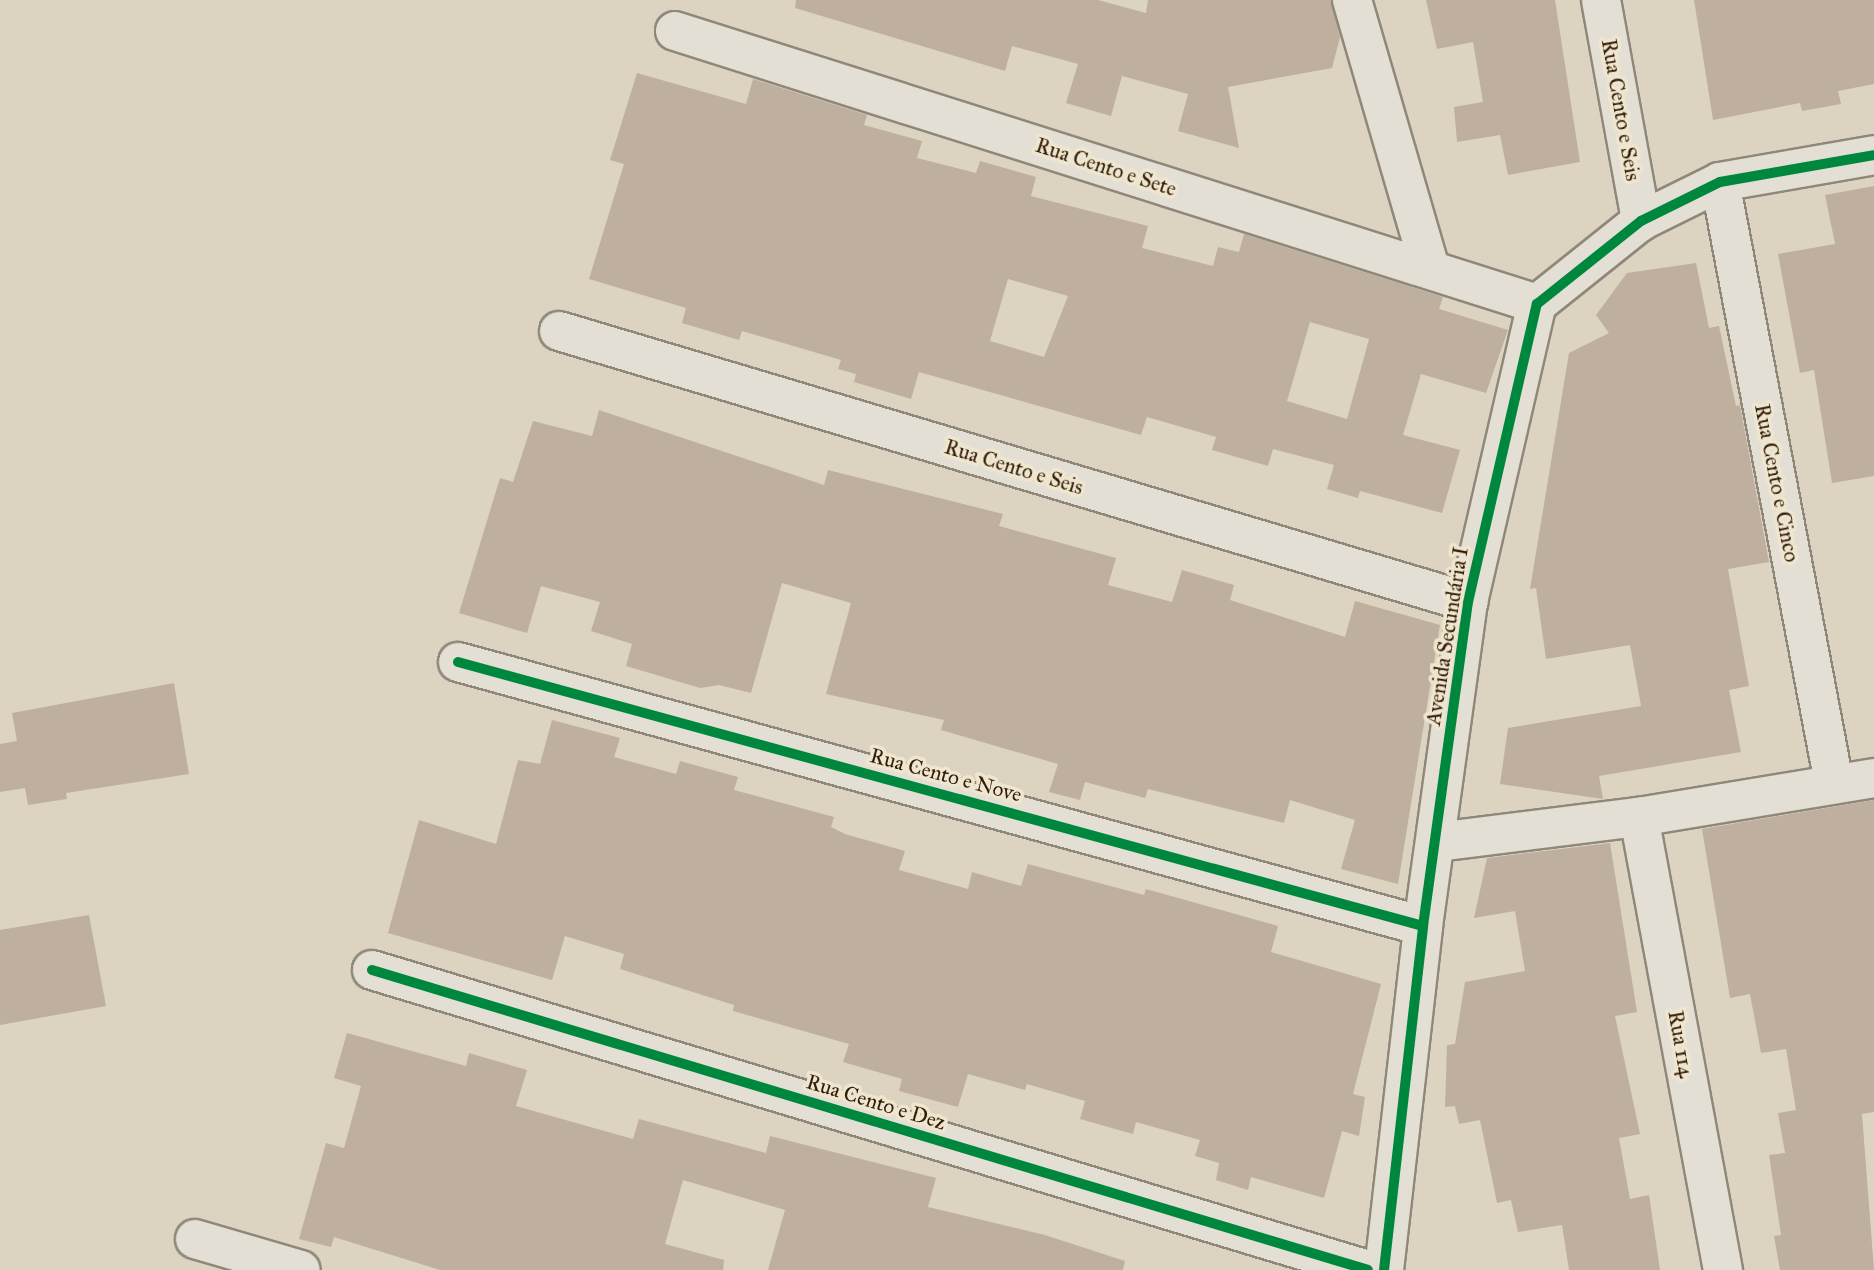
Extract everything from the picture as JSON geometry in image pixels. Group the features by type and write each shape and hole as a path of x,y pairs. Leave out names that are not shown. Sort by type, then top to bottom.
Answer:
{"street":[{"path":"1352,0 1430,269"},
{"name":"Rua Cento e Seis","path":"1601,0 1641,221"},
{"name":"Rua Cento e Sete","path":"675,31 1537,304"},
{"path":"1537,304 1641,221 1720,182 1874,156"},
{"name":"Rua Cento e Cinco","path":"1720,182 1834,783"},
{"name":"Avenida Secundária I","path":"1384,1270 1423,926 1437,842 1468,602 1537,304"},
{"name":"Rua Cento e Seis","path":"559,331 1468,602"},
{"name":"Rua Cento e Nove","path":"458,662 1423,926"},
{"path":"1437,842 1639,817 1874,778"},
{"name":"Rua 114","path":"1639,817 1723,1270"},
{"name":"Rua Cento e Dez","path":"372,970 1368,1270"},
{"path":"195,1239 300,1270"}],"building":[{"path":"796,0 1098,0 1146,13 1148,0 1331,0 1340,37 1332,68 1228,87 1239,148 1178,131 1188,94 1122,76 1111,116 1066,103 1078,64 1012,46 1005,71 795,8"},
{"path":"1426,0 1555,0 1580,162 1508,175 1500,135 1457,142 1454,107 1483,102 1473,42 1437,49"},
{"path":"1694,0 1874,0 1874,84 1838,91 1841,104 1802,111 1800,103 1713,120"},
{"path":"637,73 746,104 753,79 867,115 864,125 922,141 917,158 976,173 980,161 1036,177 1031,196 1148,226 1142,248 1213,266 1218,247 1239,252 1244,234 1443,297 1439,309 1508,330 1486,393 1421,374 1403,435 1460,450 1442,513 1360,491 1358,498 1327,489 1334,465 1273,449 1268,466 1212,450 1216,437 1147,417 1141,435 919,372 911,399 854,382 856,374 838,369 841,360 742,331 739,340 682,323 686,308 589,279 624,164 610,160","holes":["1008,279 1068,296 1044,357 990,341","1310,322 1369,339 1347,419 1287,401"]},
{"path":"1874,186 1874,476 1832,483 1814,370 1800,373 1778,254 1835,244 1825,195"},
{"path":"1696,263 1709,328 1719,326 1736,406 1740,405 1769,562 1728,569 1749,686 1729,690 1741,752 1599,776 1603,799 1500,784 1508,728 1641,706 1630,645 1546,659 1536,588 1530,589 1569,353 1609,333 1596,315 1627,273"},
{"path":"599,410 824,485 828,470 1003,514 999,526 1116,558 1108,585 1172,602 1182,570 1234,585 1230,600 1345,637 1355,601 1440,625 1398,884 1341,869 1355,820 1290,800 1284,823 1148,789 1145,798 1085,782 1080,800 1049,792 1058,764 941,730 944,720 826,694 851,603 782,583 751,693 719,685 700,688 626,666 632,644 591,631 600,602 541,586 527,633 459,613 500,478 513,482 533,421 592,436"},
{"path":"174,683 189,774 66,793 67,799 28,805 25,788 0,792 0,744 17,741 12,713"},
{"path":"552,720 620,738 614,757 676,774 680,761 738,777 734,790 834,817 831,827 845,834 905,851 899,870 968,889 972,872 1021,886 1028,864 1144,895 1146,889 1278,926 1271,952 1381,984 1353,1094 1365,1097 1359,1136 1342,1131 1324,1198 1251,1177 1248,1190 1216,1180 1219,1163 1195,1156 1200,1140 1136,1122 1133,1134 1080,1119 1085,1101 1027,1084 1025,1090 968,1074 958,1107 899,1091 902,1079 843,1062 849,1044 733,1011 734,1005 620,969 624,954 565,936 552,980 388,933 419,820 496,844 518,760 540,764"},
{"path":"1874,800 1874,1112 1862,1114 1874,1270 1780,1270 1774,1236 1781,1235 1769,1155 1785,1153 1778,1113 1796,1110 1786,1049 1761,1053 1750,994 1730,998 1702,829"},
{"path":"1610,843 1637,1012 1615,1016 1640,1134 1619,1138 1630,1199 1649,1195 1660,1270 1569,1270 1562,1225 1518,1232 1511,1200 1497,1203 1480,1120 1459,1124 1455,1106 1445,1107 1447,1045 1455,1044 1465,982 1525,971 1515,911 1474,918 1487,858"},
{"path":"89,915 106,1006 0,1025 0,930"},
{"path":"347,1033 466,1066 469,1053 527,1070 516,1106 633,1139 639,1119 766,1153 770,1136 936,1178 928,1207 1045,1235 1125,1261 1123,1270 768,1270 785,1210 683,1180 665,1244 724,1260 723,1270 440,1270 334,1237 331,1247 299,1239 326,1143 344,1148 361,1086 334,1078"}],"cycle path":[{"path":"1384,1270 1423,926 1468,602 1537,304 1641,221 1720,182 1874,155"},
{"path":"458,662 1423,926"},
{"path":"372,970 1368,1270"}]}
